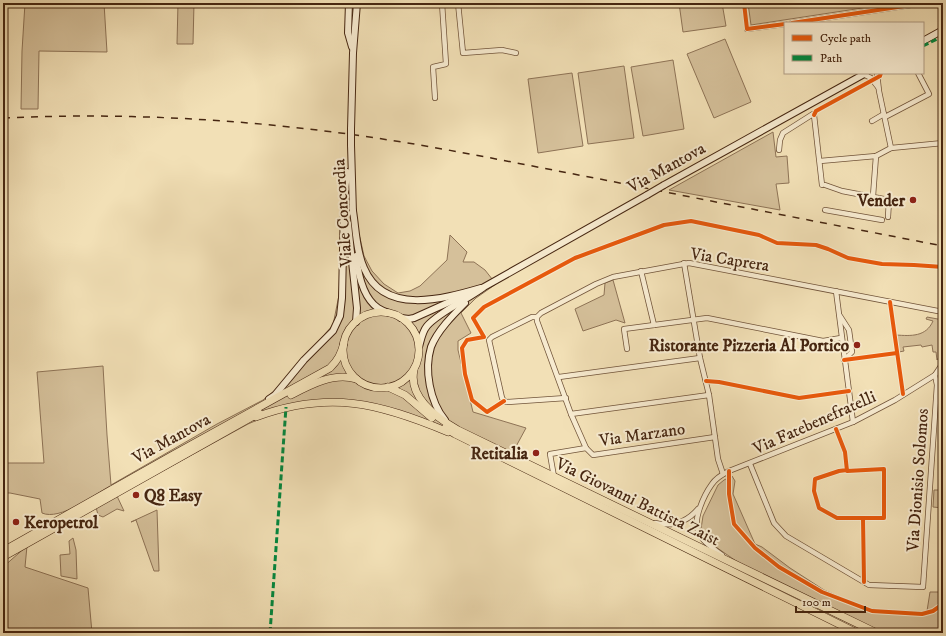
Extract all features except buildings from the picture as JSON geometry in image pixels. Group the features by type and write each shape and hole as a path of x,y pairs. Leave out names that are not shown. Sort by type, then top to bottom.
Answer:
{"main road":[{"name":"Viale Concordia","path":"349,3 348,33 353,53"},
{"name":"Viale Concordia","path":"357,3 353,53 351,129 353,211 357,260 365,290 372,303 378,308 390,313"},
{"path":"924,40 943,30"},
{"name":"Via Mantova","path":"476,292 647,194 864,74"},
{"name":"Viale Concordia","path":"352,145 347,172 348,230 357,308 356,322"},
{"path":"246,417 275,395 304,360 333,331 337,324 342,307 344,203 347,172"},
{"path":"353,211 361,261 364,270 380,289 401,299 414,301 437,299 476,292"},
{"path":"401,318 409,319 420,316 476,292"},
{"path":"419,347 417,338 408,323 390,313 381,312 364,317 356,322 348,332 344,343 344,359 351,373 356,379 368,386 388,387 403,381 414,370 418,359 422,334 427,326 439,316 476,292"},
{"path":"451,426 437,409 432,396 429,371 430,352 434,341 443,328 476,292"},
{"name":"Via Mantova","path":"3,557 330,368 341,354 344,343"},
{"name":"Via Giovanni Battista Zaist","path":"414,370 413,382 418,394 434,414 451,426 736,566 877,633"},
{"name":"Via Mantova","path":"3,551 246,417 313,384 340,376 348,376 356,379"},
{"name":"Via Giovanni Battista Zaist","path":"388,387 405,395 436,421 455,434 857,633"},
{"path":"246,417 297,404 339,402 368,405 396,412 455,434"}],"street":[{"path":"435,98 433,67 446,64 442,3"},
{"path":"458,3 463,53 502,50 516,53"},
{"path":"799,22 924,3"},
{"path":"747,30 784,24"},
{"name":"Via Mantova","path":"864,74 871,78 879,91"},
{"name":"Via Mantova","path":"877,74 879,91 891,148"},
{"path":"872,121 929,94 919,74"},
{"path":"779,150 780,140 783,133 812,114 814,115 824,185 842,191 889,200 888,217"},
{"path":"820,160 876,156 891,148 943,143"},
{"path":"873,196 876,156"},
{"path":"825,210 882,220"},
{"path":"684,263 700,358 709,395 718,459 723,474"},
{"name":"Via Caprera","path":"566,398 504,401 502,398 489,340 505,330 532,317 537,317 547,310 596,284 613,277 684,263 712,267 943,312"},
{"path":"641,271 654,325"},
{"path":"836,292 853,422"},
{"path":"839,314 849,330 852,352 844,360"},
{"path":"537,317 538,326 559,377 571,414 586,448"},
{"path":"627,349 624,329 694,319 712,318 823,341 841,338"},
{"path":"559,377 700,358"},
{"name":"Via Fatebenefratelli","path":"736,566 704,541 697,530 696,520 712,484 723,474 853,422 895,400 935,375 943,363"},
{"name":"Via Dionisio Solomos","path":"750,464 774,523 786,536 869,585 923,587 937,385 935,375"},
{"path":"571,414 709,395"},
{"name":"Via Marzano","path":"554,477 550,454 586,448 593,455 715,437"},
{"name":"Via Fatebenefratelli","path":"637,517 665,525 684,522 701,506"}],"shaded area":[{"path":"25,3 104,3 107,52 39,51 38,109 21,109"},
{"path":"178,3 194,3 193,44 177,44"},
{"path":"679,3 722,3 726,26 683,32"},
{"path":"748,3 895,3 751,25"},
{"path":"725,39 751,102 714,118 687,54"},
{"path":"673,60 684,129 643,136 631,67"},
{"path":"624,66 634,138 588,144 578,73"},
{"path":"572,73 583,146 538,153 528,79"},
{"path":"773,132 776,157 787,156 789,183 776,184 780,210 669,190"},
{"path":"346,209 350,209 360,238 364,256 372,271 384,284 398,293 410,291 420,286 447,260 450,235 467,252 463,262 474,262 485,270 496,284 476,298 461,313 471,333 458,341 458,350 473,412 526,428 513,452 389,408 310,401 276,412 248,424 117,496 110,486 77,506 49,515 42,513 40,499 3,493 3,463 44,463 37,372 103,366 111,485 217,424 263,400 274,391 333,325 339,295"},
{"path":"613,280 625,323 616,320 583,331 575,309 604,295 605,283"},
{"path":"927,317 943,320 943,351 937,360 936,352 933,352 932,345 922,347 921,345 903,347 904,351 899,352 896,335 912,335 922,333 933,321 926,319"},
{"path":"732,476 735,481 733,494 755,544 762,547 790,568 824,590 866,608 885,611 923,612 927,611 930,592 943,592 943,633 884,633 742,565 710,543 705,538 701,529 703,516 718,485"},
{"path":"934,490 943,490 943,508 933,507"},
{"path":"117,496 124,511 117,509 103,517 98,515 96,507"},
{"path":"610,508 870,633 862,633 724,567"},
{"path":"157,510 159,571 154,571 136,520 131,522"},
{"path":"73,538 76,550 77,579 61,576 60,555 70,554 69,541"},
{"path":"27,546 25,567 88,588 92,633 3,633 3,567"}],"railway":[{"path":"3,118 100,116 197,119 293,127 341,133 416,144 943,246"}],"marked path":[{"path":"924,46 943,36"},
{"path":"270,633 286,407"}],"cycle path":[{"path":"744,3 747,29 784,24"},
{"path":"799,22 924,3"},
{"path":"814,115 816,111 880,76 881,74"},
{"path":"504,401 487,412 472,400 465,374 462,348 467,340 484,337 473,318 484,307 575,258 664,225 691,221 759,235 777,243 816,245 848,258 882,264 943,267"},
{"path":"890,302 903,394"},
{"path":"844,360 897,353"},
{"path":"706,381 719,382 799,398 849,391"},
{"path":"836,429 845,452 847,471 884,469 884,518 837,518 819,508 814,491 815,479 839,471 847,470"},
{"path":"729,471 729,494 734,524 755,548 779,567 822,592 872,611 922,614 933,611 943,604"},
{"path":"863,518 864,582"}],"place":[{"name":"Vender","path":"913,200"},
{"name":"Ristorante Pizzeria Al Portico","path":"857,345"},
{"name":"Retitalia","path":"536,453"},
{"name":"Q8 Easy","path":"136,495"},
{"name":"Keropetrol","path":"16,522"}]}
